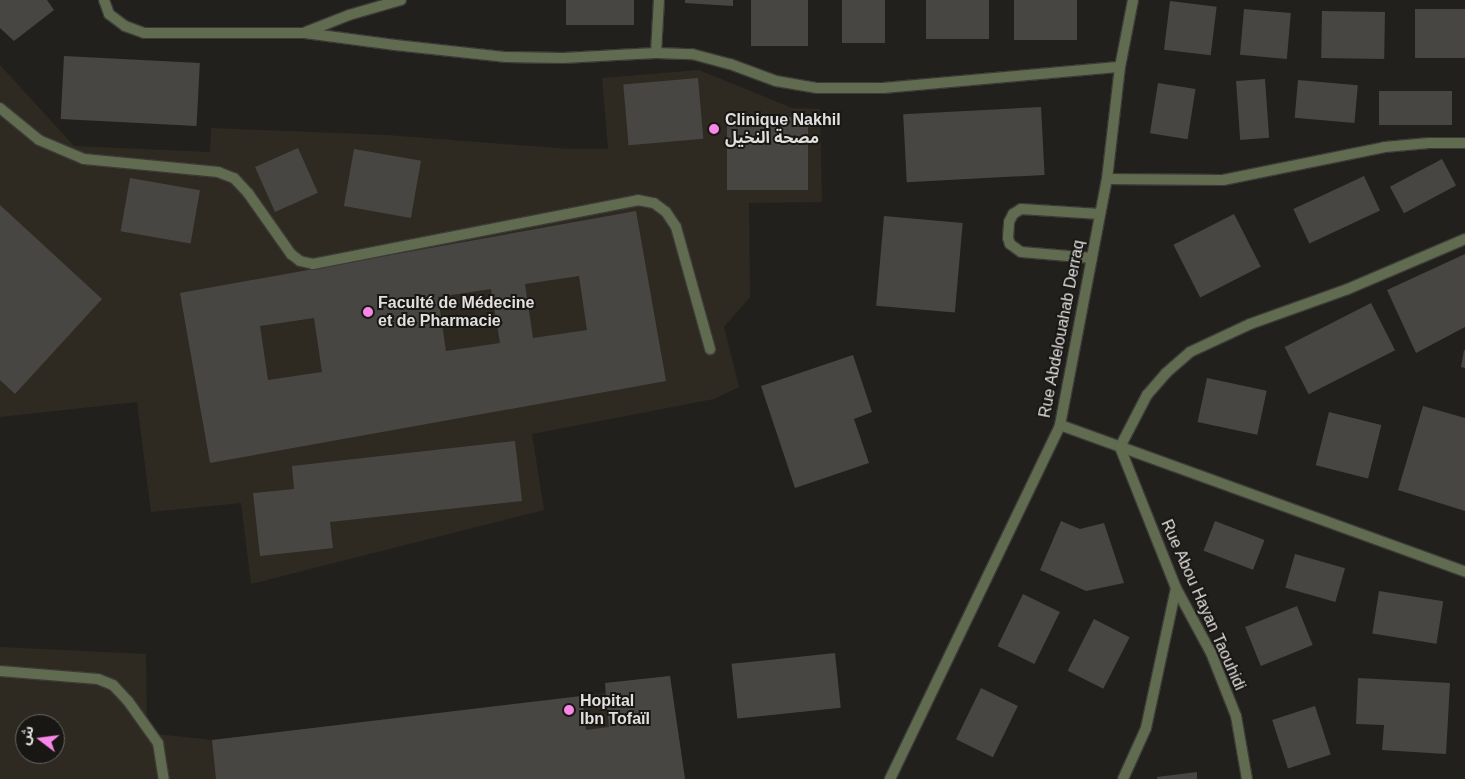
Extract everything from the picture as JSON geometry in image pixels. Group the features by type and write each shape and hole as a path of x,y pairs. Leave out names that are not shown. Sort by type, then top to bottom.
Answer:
{"street":[{"path":"104,0 108,14 125,26 144,33 305,33 506,57 563,58 656,53 692,54 730,64 776,81 817,88 883,88 1120,67"},
{"path":"305,33 349,15 401,0"},
{"path":"656,53 659,0"},
{"name":"Rue Abdelouahab Derraq","path":"890,779 1060,425 1107,179 1120,67 1133,0"},
{"path":"0,108 39,140 84,159 218,172 234,178 248,193 291,254 300,261 313,264 638,200 654,203 666,212 676,227 710,349"},
{"path":"1107,179 1223,180 1385,147 1429,142 1465,144"},
{"path":"1092,258 1021,252 1010,244 1008,238 1009,222 1013,214 1020,209 1100,214"},
{"path":"1120,447 1148,395 1166,373 1190,352 1250,324 1348,289 1465,239"},
{"path":"1060,425 1465,572"},
{"name":"Rue Abou Hayan Taouhidi","path":"1120,447 1176,588 1211,653 1236,716 1248,779"},
{"path":"1123,779 1146,728 1176,588"},
{"path":"0,671 98,679 113,685 128,701 158,742 164,779"}],"shaded area":[{"name":"Faculté de Médecine et de Pharmacie","path":"0,65 74,146 210,152 211,128 387,135 570,149 608,149 602,78 699,70 792,108 820,109 822,202 749,203 750,297 724,327 739,387 714,399 532,434 544,510 251,584 241,503 151,512 137,402 0,417"},
{"name":"Hopital Ibn Tofaïl","path":"0,647 146,654 147,733 212,740 605,693 605,683 670,676 685,779 0,779"}],"building":[{"path":"0,0 47,0 54,10 14,41 0,28"},
{"path":"566,0 634,0 634,25 566,25"},
{"path":"685,0 733,0 733,6 685,3"},
{"path":"751,0 808,0 808,46 751,46"},
{"path":"842,0 885,0 885,43 842,43"},
{"path":"926,0 989,0 989,39 926,39"},
{"path":"1014,0 1077,0 1077,40 1014,40"},
{"path":"1170,1 1217,7 1211,55 1164,50"},
{"path":"1244,9 1291,13 1287,59 1240,55"},
{"path":"1415,9 1465,9 1465,58 1415,58"},
{"path":"1322,11 1385,12 1384,59 1321,58"},
{"path":"64,56 200,63 197,126 61,119"},
{"path":"698,78 703,139 629,145 623,85"},
{"path":"1265,79 1269,138 1240,140 1236,81"},
{"path":"1298,80 1358,85 1354,123 1295,118"},
{"path":"1158,83 1196,89 1188,139 1150,133"},
{"path":"1379,91 1452,91 1452,125 1379,125"},
{"path":"1041,107 1045,175 907,182 903,114"},
{"path":"727,117 808,117 808,190 727,190"},
{"path":"298,148 318,193 275,212 255,167"},
{"path":"354,149 421,161 411,218 344,206"},
{"path":"1442,159 1456,185 1404,213 1390,187"},
{"path":"1364,176 1380,210 1309,243 1293,209"},
{"path":"130,178 200,190 191,244 121,231"},
{"path":"0,205 102,299 15,394 0,380"},
{"path":"636,211 666,381 210,463 180,293","holes":["579,276 587,330 533,338 525,284","491,289 500,343 446,351 438,297","314,318 322,372 268,380 260,326"]},
{"path":"1234,214 1261,267 1200,297 1173,245"},
{"path":"884,216 963,223 955,313 876,306"},
{"path":"1465,254 1465,327 1416,353 1387,290"},
{"path":"1371,303 1395,350 1309,394 1285,347"},
{"path":"1465,350 1465,368 1461,367"},
{"path":"853,355 872,412 854,419 869,463 795,488 761,386"},
{"path":"1207,378 1267,391 1257,435 1198,422"},
{"path":"1423,406 1465,418 1465,511 1398,490"},
{"path":"1329,412 1381,425 1368,478 1316,465"},
{"path":"515,441 522,501 330,522 333,548 260,556 253,493 294,489 292,466"},
{"path":"1061,521 1080,529 1104,523 1124,583 1086,591 1040,570"},
{"path":"1215,521 1264,540 1253,570 1204,551"},
{"path":"1295,554 1345,568 1335,602 1285,588"},
{"path":"1379,591 1443,601 1436,644 1372,633"},
{"path":"1023,594 1060,612 1034,664 998,646"},
{"path":"1297,606 1313,645 1261,666 1245,627"},
{"path":"1094,619 1130,637 1103,689 1068,671"},
{"path":"835,653 841,708 737,719 732,664"},
{"path":"670,676 685,779 216,779 212,740 582,696 586,730 609,727 605,683"},
{"path":"1358,678 1450,683 1446,754 1382,750 1384,725 1356,724"},
{"path":"981,688 1018,706 993,757 956,739"},
{"path":"1315,706 1331,755 1288,768 1272,720"},
{"path":"1197,772 1197,779 1157,779 1157,777"}],"place":[{"name":"Clinique Nakhil مصحة النخيل","path":"714,129"},
{"name":"Faculté de Médecine et de Pharmacie","path":"368,312"},
{"name":"Hopital Ibn Tofaïl","path":"569,710"}]}
